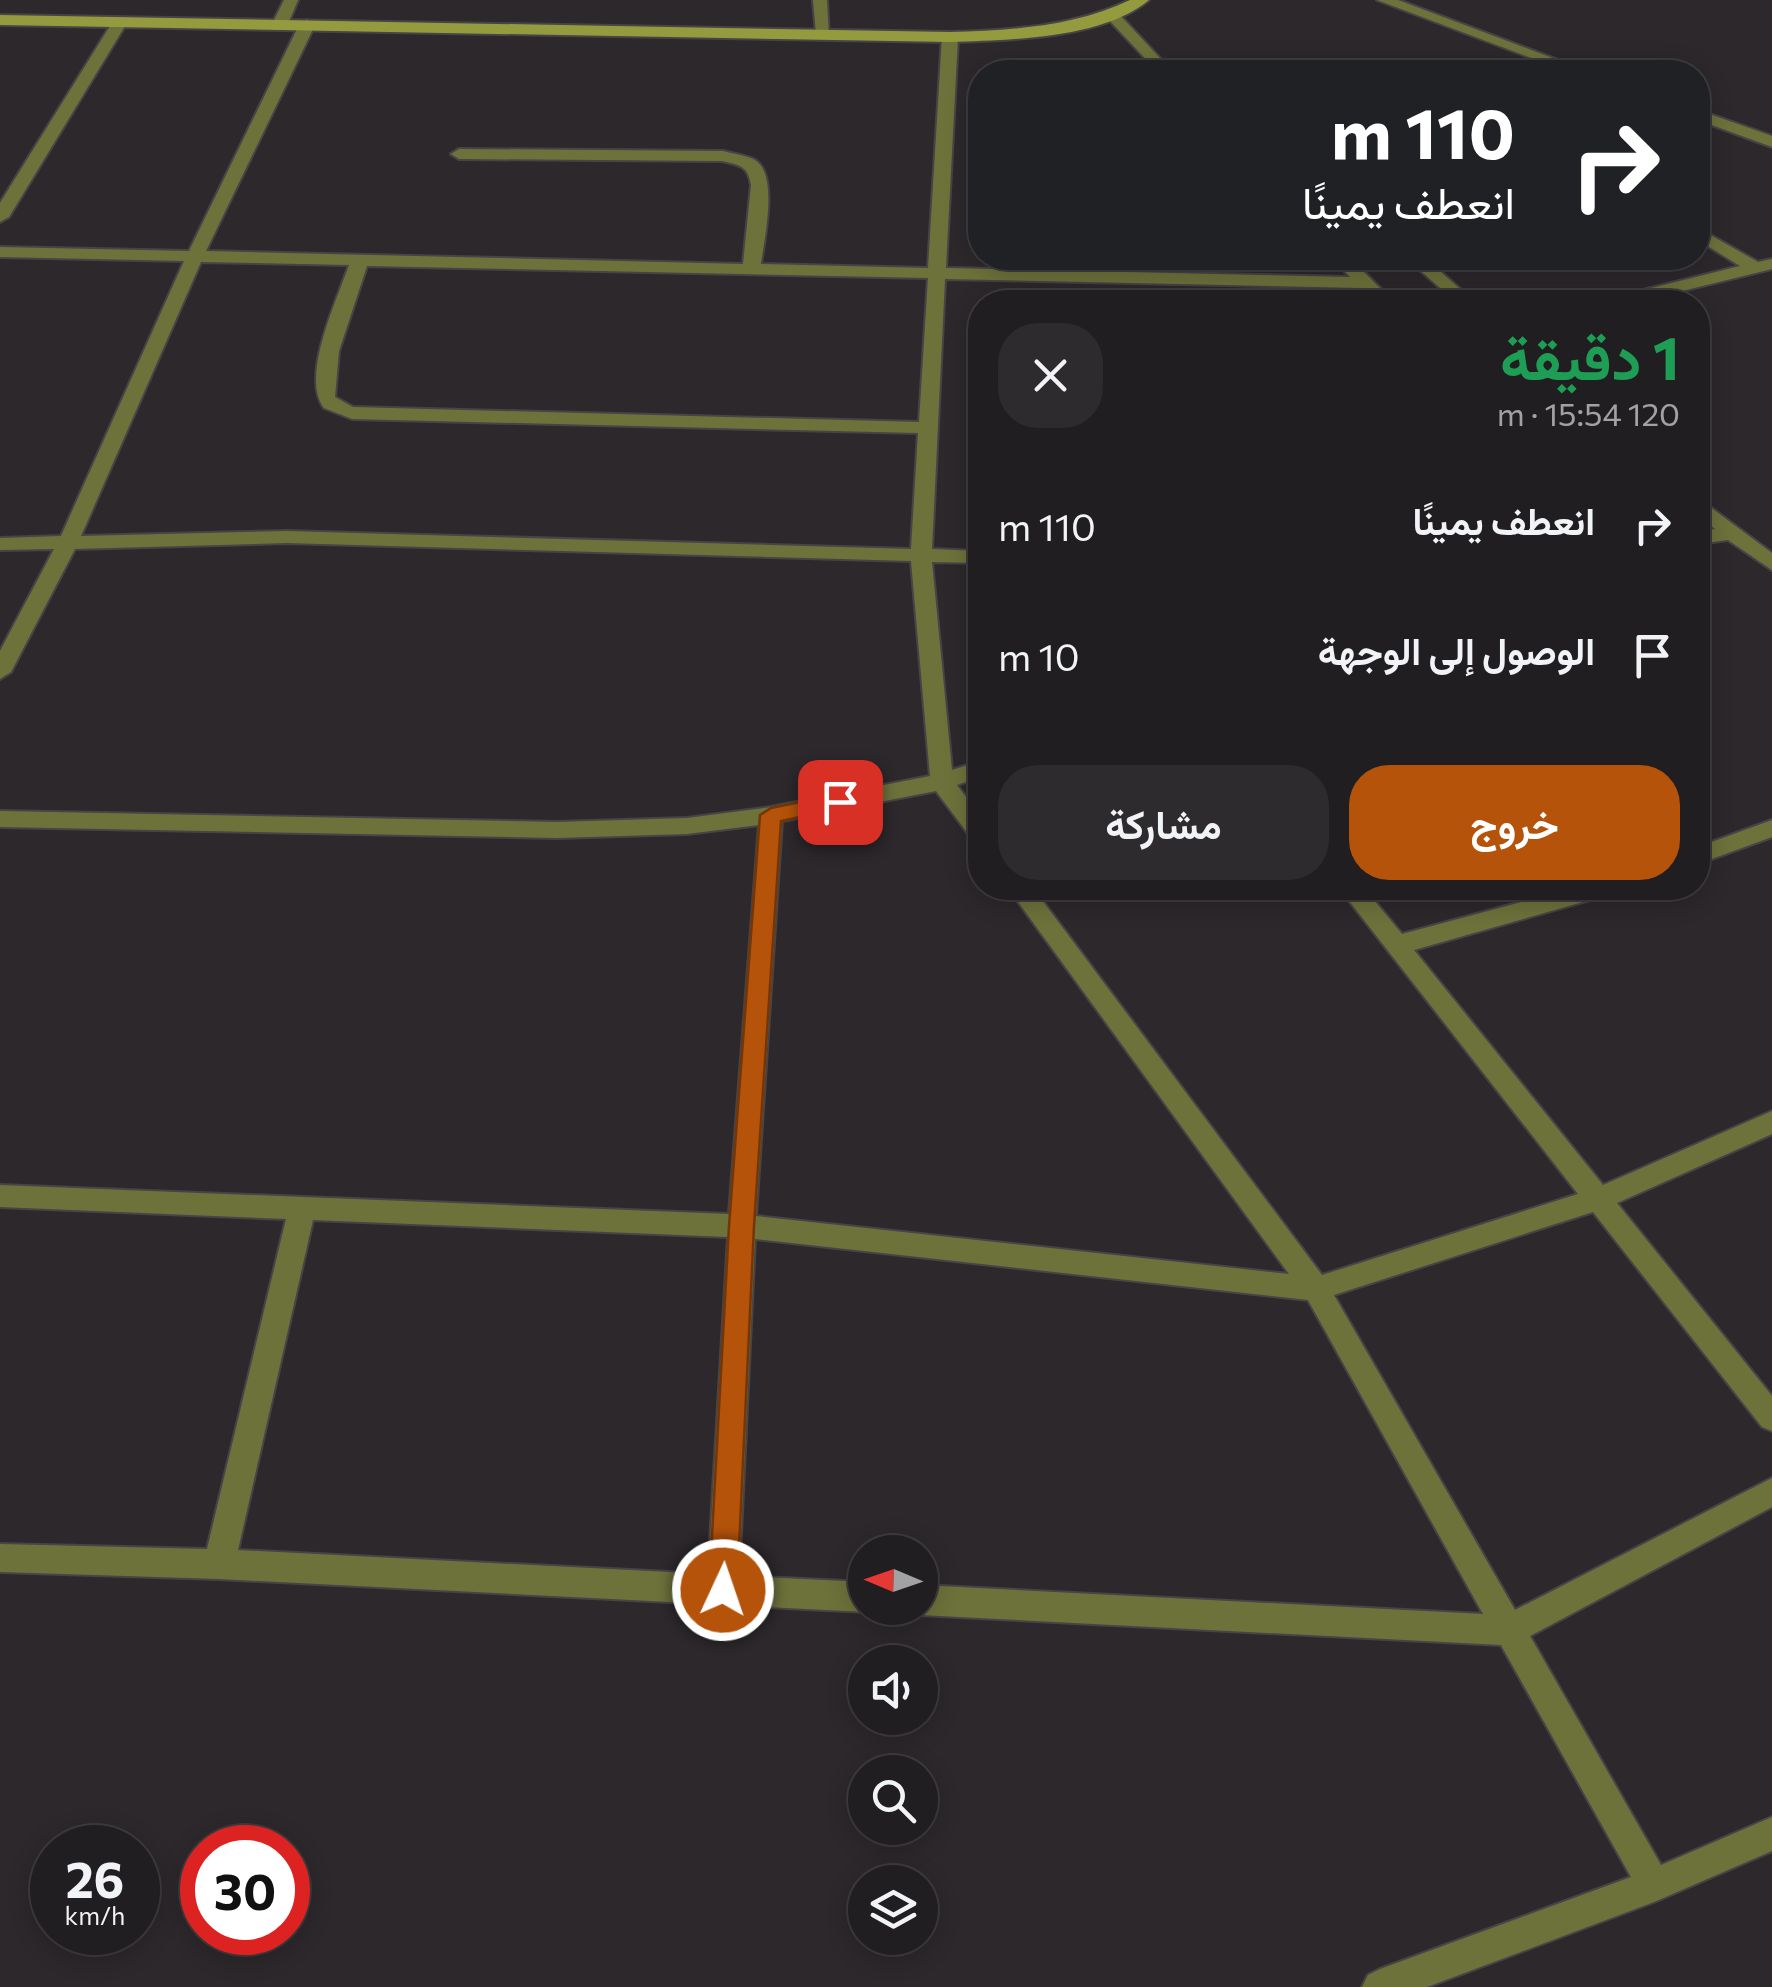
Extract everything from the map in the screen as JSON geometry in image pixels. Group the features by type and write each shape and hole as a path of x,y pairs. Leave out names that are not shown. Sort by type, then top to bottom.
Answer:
{"main road":[{"path":"0,20 950,37 1019,35 1070,28 1113,16 1142,0"}],"street":[{"path":"280,24 291,0"},
{"path":"820,0 824,34"},
{"path":"1384,0 1549,60"},
{"path":"1113,16 1155,60"},
{"path":"0,218 120,21"},
{"path":"0,672 69,540 196,254 307,25"},
{"path":"950,37 921,554 942,782 968,817"},
{"path":"1710,119 1772,142"},
{"path":"459,154 723,156 751,164 758,174 760,190 751,268"},
{"path":"1710,240 1752,266"},
{"path":"0,252 1366,283"},
{"path":"360,259 324,384 324,394 334,407 352,413 930,428"},
{"path":"1662,290 1772,264"},
{"path":"1353,270 1373,290"},
{"path":"1429,270 1452,290"},
{"path":"1710,514 1772,563"},
{"path":"1710,536 1732,533"},
{"path":"0,544 288,537 968,556"},
{"path":"0,819 557,830 687,826 771,815 942,782 968,773"},
{"path":"723,1590 742,1226 771,815"},
{"path":"1710,851 1772,828"},
{"path":"1029,900 1316,1288 1654,1885"},
{"path":"1361,900 1772,1418"},
{"path":"1397,945 1560,900"},
{"path":"0,1196 742,1226 1316,1288 1599,1199 1772,1122"},
{"path":"220,1564 302,1208"},
{"path":"938,1601 1510,1630 1772,1492"},
{"path":"0,1558 220,1564 848,1597"},
{"path":"1403,1983 1654,1885 1772,1834"}],"route":[{"path":"723,1590 742,1226 771,815 840,802"}]}
